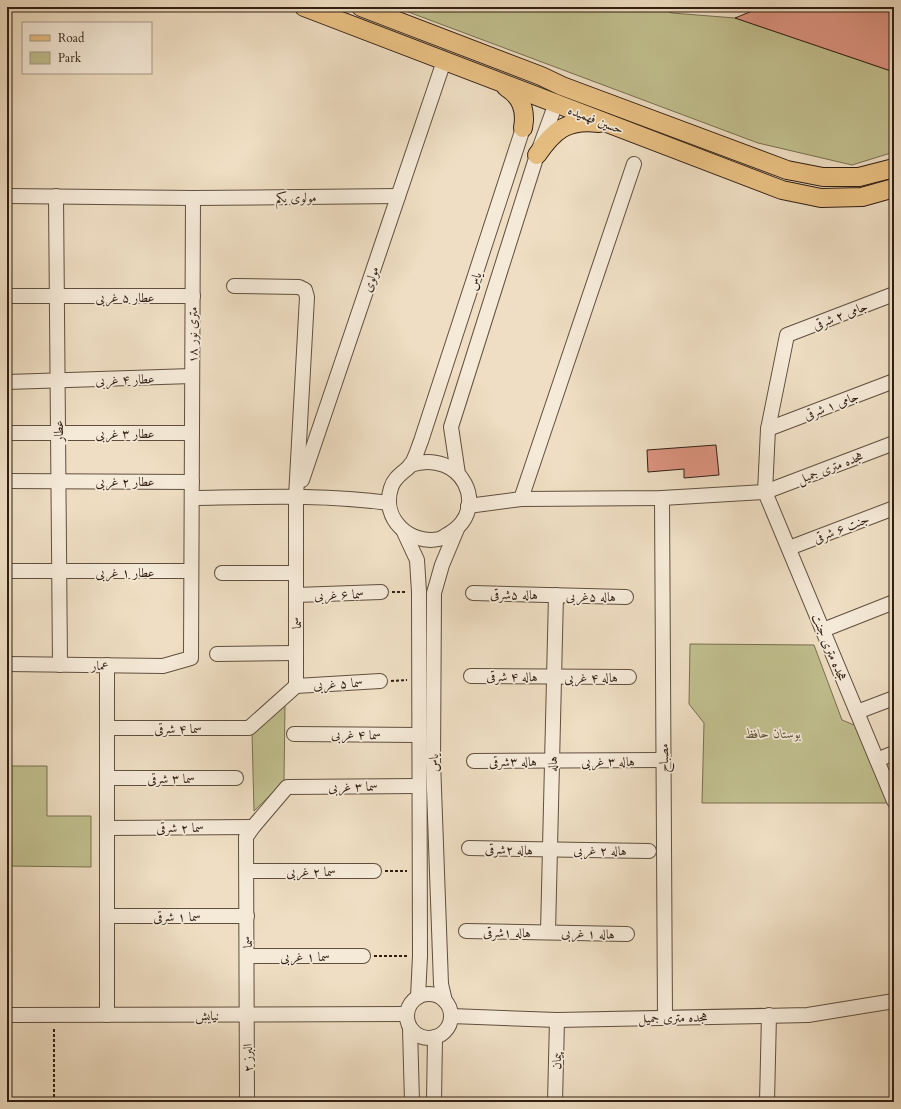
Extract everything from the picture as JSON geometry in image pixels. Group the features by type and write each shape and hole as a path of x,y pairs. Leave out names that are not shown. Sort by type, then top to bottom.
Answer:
{"main road":[{"name":"حسین فهمیده","path":"304,7 782,190 828,198 862,197 894,188"},
{"name":"حسین فهمیده","path":"361,7 541,76 562,86 787,170 830,177 859,177 894,168"},
{"path":"534,95 541,76"},
{"path":"499,82 515,92 520,100 525,119 523,128"},
{"path":"556,103 562,86"},
{"path":"537,155 550,135 566,126 588,122 610,124"}],"street":[{"name":"مولوی","path":"296,497 444,61"},
{"name":"یاس","path":"410,465 422,441 534,95"},
{"name":"یاس","path":"458,474 451,427 537,155 556,103"},
{"path":"521,499 634,164"},
{"path":"7,196 193,198"},
{"name":"عطار","path":"56,196 60,665"},
{"name":"مولوی یکم","path":"193,198 398,196"},
{"name":"۱۸ متری نور","path":"191,658 193,198"},
{"name":"سما","path":"234,286 299,287 305,290 307,297 296,497 296,686"},
{"name":"جامی ۲ شرقی","path":"768,429 787,335 894,295"},
{"name":"عطار ۵ غربی","path":"7,296 193,296"},
{"name":"عطار ۴ غربی","path":"7,382 58,382 192,376"},
{"name":"جامی ۱ شرقی","path":"768,429 894,381"},
{"path":"468,506 521,499 662,498 765,492 768,429"},
{"name":"عطار ۳ غربی","path":"7,433 192,433"},
{"name":"هجده متری جمیل","path":"765,492 894,443"},
{"path":"423,461 436,461 448,466 458,474 465,483 468,494 468,506 464,518 457,529 440,539 421,540 404,532 393,519 389,503 391,488 398,475 410,465 423,461"},
{"name":"عطار ۲ غربی","path":"7,481 192,482"},
{"name":"هجده متری جنت","path":"765,492 894,801"},
{"path":"192,498 296,497 363,500 389,503"},
{"name":"مصباح","path":"662,498 664,1018"},
{"name":"جنت ۶ شرقی","path":"789,548 894,508"},
{"name":"یاس","path":"445,1001 440,984 433,769 434,593 442,565 457,529"},
{"name":"یاس","path":"404,532 417,560 419,592 418,786 420,956 418,997"},
{"name":"عطار ۱ غربی","path":"7,570 59,572 191,571"},
{"path":"222,573 296,573"},
{"name":"سما ۶ غربی","path":"296,595 381,592"},
{"name":"هاله ۵شرقی","path":"473,593 556,595"},
{"name":"هاله ۵غربی","path":"556,595 626,596"},
{"name":"هاله","path":"548,932 556,595"},
{"path":"822,630 894,602"},
{"path":"217,654 296,652"},
{"name":"عمار","path":"7,664 163,666 191,658"},
{"path":"107,665 107,1015"},
{"name":"هاله ۴ شرقی","path":"471,676 554,677"},
{"name":"هاله ۴ غربی","path":"554,677 629,677"},
{"name":"سما ۵ غربی","path":"296,686 380,681"},
{"name":"سما ۴ شرقی","path":"107,728 249,728 296,686"},
{"path":"857,712 894,698"},
{"name":"سما ۴ غربی","path":"294,734 418,735"},
{"path":"877,760 894,753"},
{"name":"هاله ۳ غربی","path":"552,761 663,760"},
{"name":"هاله ۳شرقی","path":"474,761 552,761"},
{"name":"سما ۳ شرقی","path":"107,778 236,778"},
{"name":"سما ۳ غربی","path":"288,787 418,786"},
{"name":"سما","path":"247,1015 246,838 253,827 288,787"},
{"name":"سما ۲ شرقی","path":"107,828 253,827"},
{"name":"هاله ۲شرقی","path":"469,848 550,850"},
{"name":"هاله ۲ غربی","path":"550,850 649,851"},
{"name":"سما ۲ غربی","path":"247,871 374,871"},
{"name":"سما ۱ شرقی","path":"107,916 247,916"},
{"name":"هاله ۱شرقی","path":"466,931 548,932"},
{"name":"هاله ۱ غربی","path":"548,932 627,934"},
{"name":"سما ۱ غربی","path":"247,956 363,956"},
{"path":"408,1021 421,1037 435,1037 447,1029 451,1016 445,1001 434,995 425,994 412,1002 408,1021 412,1102"},
{"name":"هجده متری جمیل","path":"451,1016 557,1020 808,1015 894,1001"},
{"name":"نیایش","path":"7,1015 247,1015 408,1021"},
{"name":"البرز ۲","path":"247,1015 247,1102"},
{"path":"766,1102 769,1015"},
{"name":"پیمان","path":"555,1102 557,1020"},
{"path":"434,1102 435,1037"}],"path":[{"path":"381,592 419,592"},
{"path":"380,681 419,679"},
{"path":"374,871 419,871"},
{"path":"363,956 420,956"},
{"path":"54,1015 54,1102"}],"green space":[{"path":"395,7 655,7 672,13 735,18 894,72 894,152 852,165 758,143"},
{"name":"بوستان حافظ","path":"690,644 814,645 842,720 859,727 889,803 702,803 704,723 689,704"},
{"path":"285,703 284,782 254,811 252,732"},
{"path":"7,766 47,766 47,816 91,816 91,867 7,866"}],"building":[{"path":"762,7 894,7 894,72 735,18"},
{"path":"716,445 719,475 684,478 684,469 648,472 647,450"}]}
